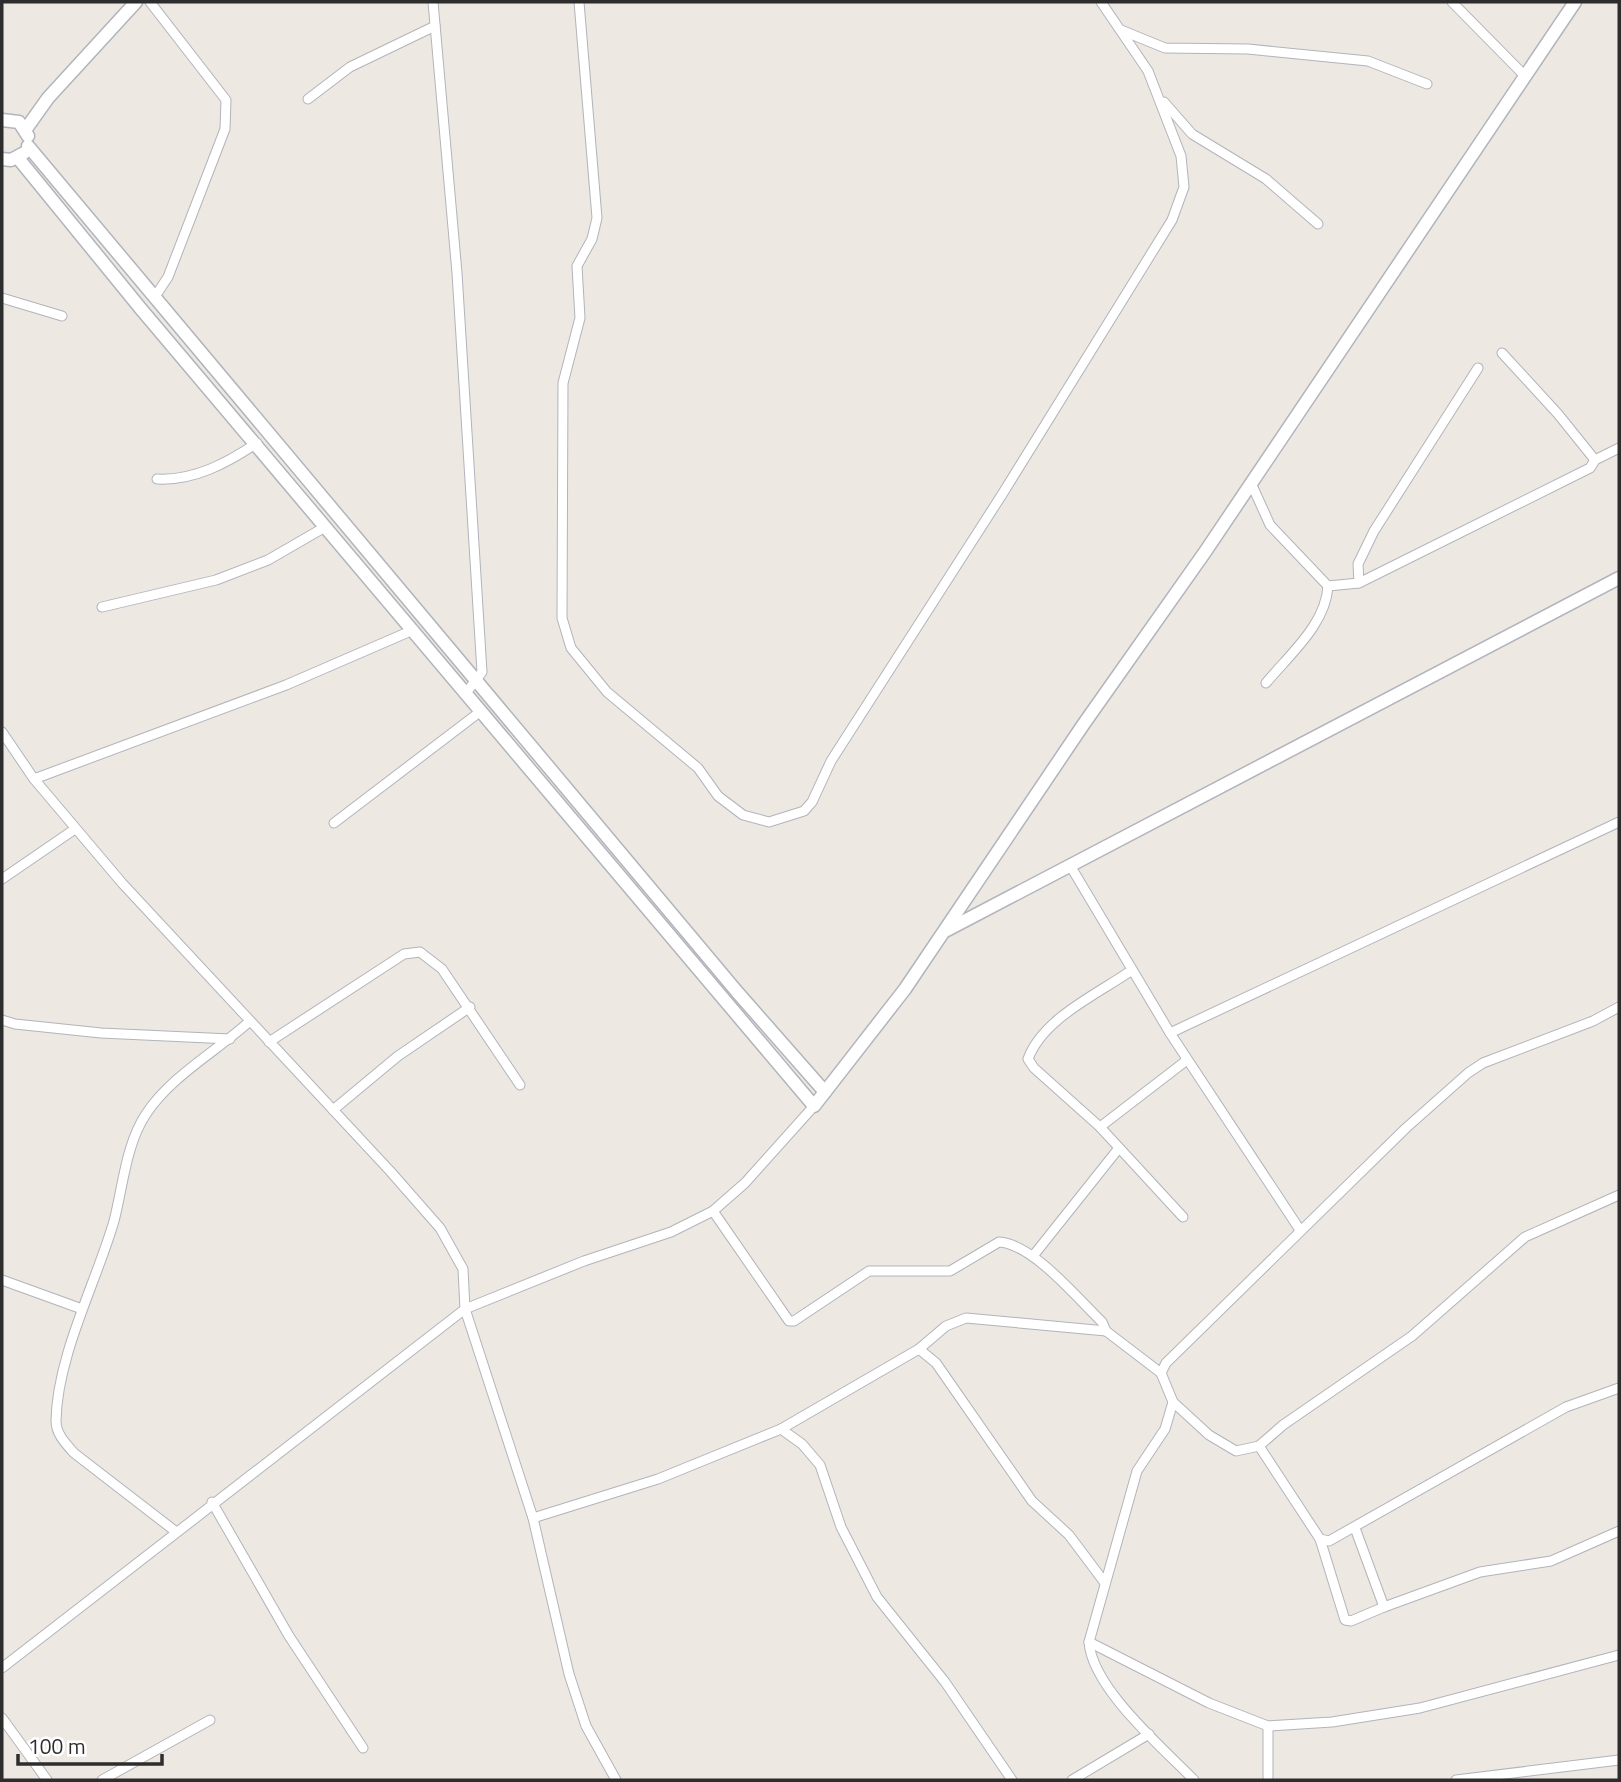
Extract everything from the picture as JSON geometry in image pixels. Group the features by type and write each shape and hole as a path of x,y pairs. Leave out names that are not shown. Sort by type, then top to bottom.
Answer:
{"street":[{"path":"136,2 48,98 26,129 28,146 738,993 825,1092"},
{"path":"150,2 226,100 225,130 168,276 154,298"},
{"path":"433,2 458,287 482,672 466,693"},
{"path":"579,2 597,218 592,239 577,266 580,318 564,383 562,618 571,648 607,692 698,768 718,796 743,815 769,822 804,811 813,802 831,761 1003,493 1172,220 1186,176 1159,95 1148,71 1101,2"},
{"path":"1452,2 1525,76"},
{"path":"2,1668 212,1502 465,1309 584,1261 671,1232 713,1212 745,1183 814,1106 905,989 1575,2"},
{"path":"308,99 350,67 435,26"},
{"path":"1119,29 1164,48 1248,50 1368,61 1427,84"},
{"path":"1159,95 1192,134 1266,179 1318,224"},
{"path":"2,120 11,119 26,129"},
{"path":"2,159 18,158 28,146"},
{"path":"18,158 141,309 257,443 814,1106"},
{"path":"2,298 62,316"},
{"path":"1502,353 1558,414 1595,460"},
{"path":"1359,583 1358,564 1374,531 1478,368"},
{"path":"157,479 199,473 229,462 257,443"},
{"path":"1328,586 1359,583 1590,468 1595,460 1619,448"},
{"path":"1251,483 1270,525 1328,586 1328,601 1321,616 1266,683"},
{"path":"102,607 216,580 268,560 325,527"},
{"path":"944,931 1071,867 1619,578"},
{"path":"34,779 298,680 413,630"},
{"path":"334,823 481,711"},
{"path":"2,732 34,779 75,829 440,1228 463,1269 465,1309 533,1518 569,1674 586,1726 616,1780"},
{"path":"1170,1033 1619,822"},
{"path":"2,879 75,829"},
{"path":"1071,867 1187,1060 1300,1230"},
{"path":"269,1042 404,954 420,952 442,969 520,1085"},
{"path":"1132,970 1041,1036 1028,1059 1034,1068 1100,1128 1184,1217"},
{"path":"333,1110 398,1056 470,1007"},
{"path":"1161,1373 1167,1363 1300,1230 1468,1073 1483,1063 1594,1021 1619,1007"},
{"path":"2,1020 101,1033 230,1039"},
{"path":"175,1531 74,1453 62,1440 56,1423 66,1365 82,1309 113,1223 135,1136 147,1112 175,1082 250,1021"},
{"path":"1100,1128 1187,1060"},
{"path":"1034,1256 1119,1148"},
{"path":"713,1212 789,1321 794,1321 869,1271 950,1271 999,1242 1007,1242 1034,1256 1102,1322 1106,1331 1161,1373 1173,1402 1209,1435 1236,1451 1259,1446 1283,1425 1412,1336 1525,1237 1619,1195"},
{"path":"2,1280 82,1309"},
{"path":"533,1518 658,1479 781,1429 919,1349 946,1326 966,1318 1106,1331"},
{"path":"919,1349 928,1353 936,1363 1032,1501 1069,1535 1105,1583"},
{"path":"1320,1539 1329,1541 1355,1528 1453,1468 1566,1407 1619,1388"},
{"path":"1173,1402 1164,1430 1137,1471 1088,1643 1094,1666 1150,1734 1194,1780"},
{"path":"781,1429 802,1444 820,1465 841,1527 877,1597 945,1682 1013,1780"},
{"path":"1259,1446 1320,1539 1345,1620 1351,1621 1480,1572 1551,1561 1619,1531"},
{"path":"212,1502 289,1636 363,1748"},
{"path":"1355,1528 1384,1607"},
{"path":"1088,1643 1209,1703 1268,1726 1332,1722 1420,1708 1619,1655"},
{"path":"2,1718 47,1780"},
{"path":"102,1780 210,1720"},
{"path":"1268,1726 1268,1780"},
{"path":"1072,1780 1150,1734"},
{"path":"1456,1780 1619,1760"}]}
